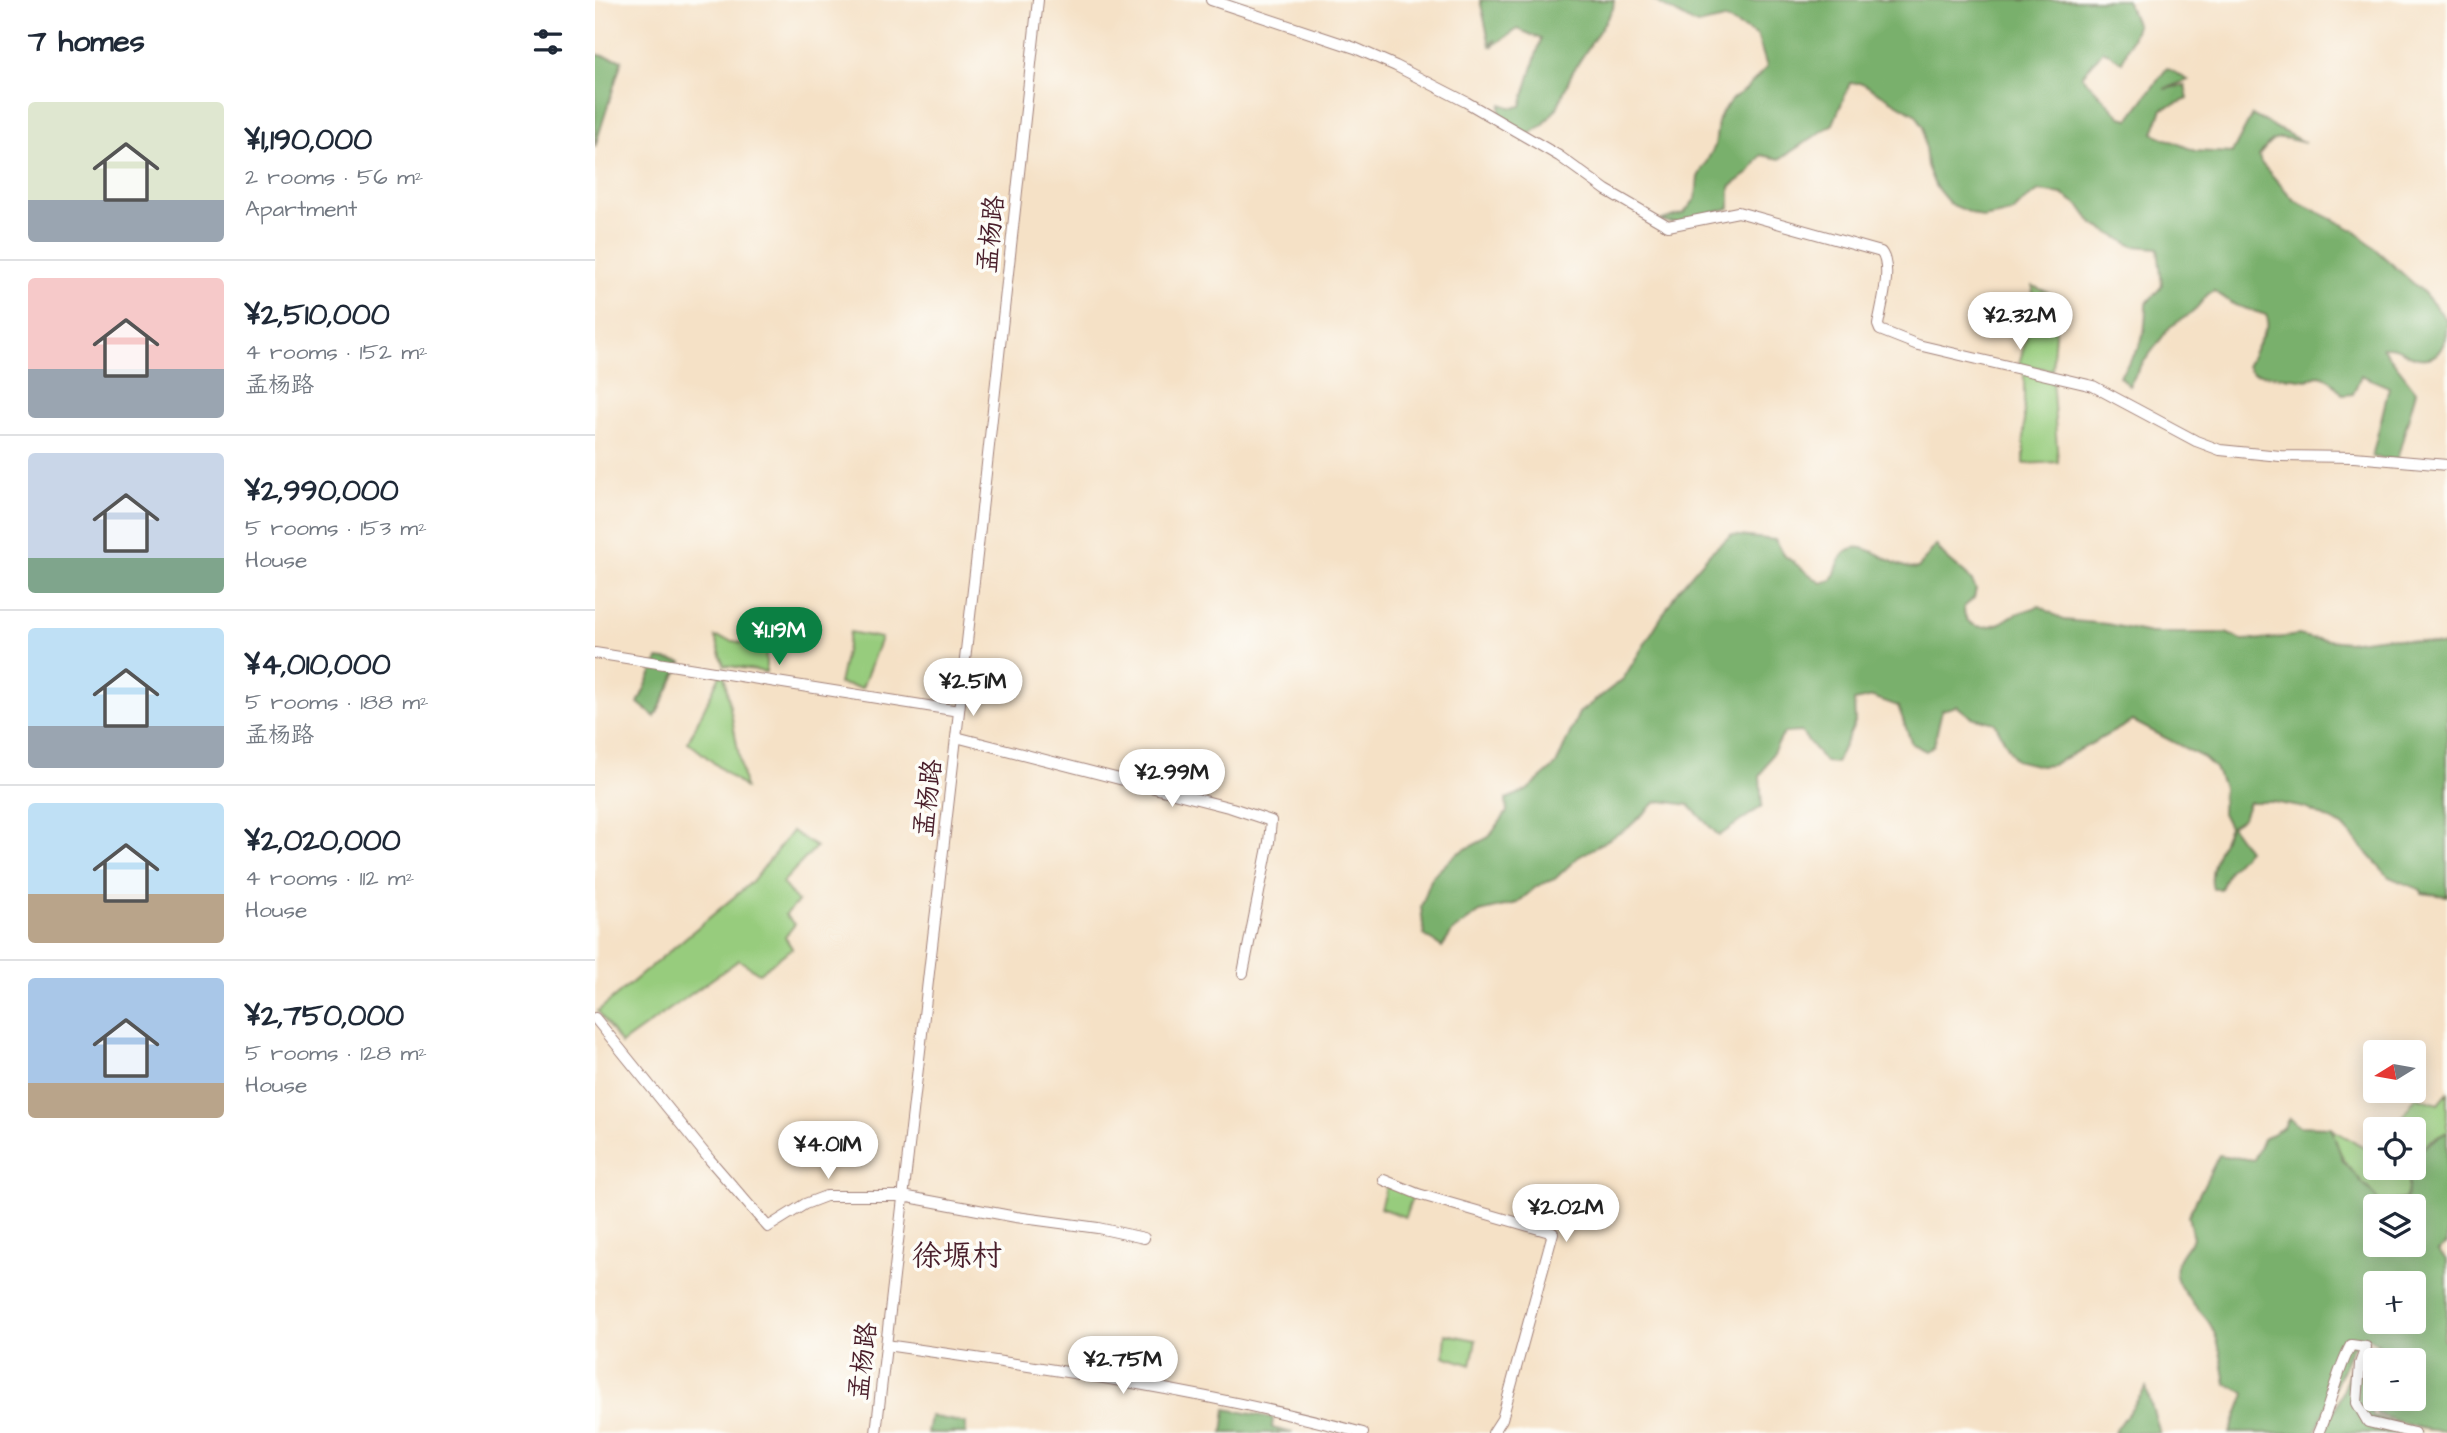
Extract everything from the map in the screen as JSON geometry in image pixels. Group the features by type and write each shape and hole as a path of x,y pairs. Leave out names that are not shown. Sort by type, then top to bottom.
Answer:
{"street":[{"name":"孟杨路","path":"876,1433 1038,0"},
{"path":"1211,0 1355,48 1396,66 1466,102 1559,156 1606,190 1668,226 1738,212 1881,252 1886,258 1887,271 1878,325 1880,330 1918,345 2092,386 2196,441 2220,450 2447,465"},
{"path":"595,653 959,711"},
{"path":"956,737 1232,808 1271,821 1243,973"},
{"path":"595,1018 768,1227 805,1204 825,1196 903,1196 1144,1238"},
{"path":"1384,1180 1418,1194 1553,1233 1502,1419 1493,1433"},
{"path":"886,1345 1153,1385 1312,1419 1363,1433"},
{"path":"2318,1433 2345,1355 2351,1345 2366,1347 2360,1364 2357,1403 2368,1422 2414,1433"}],"green space":[{"path":"1480,0 1614,0 1613,9 1572,73 1557,108 1543,125 1528,135 1499,118 1501,104 1513,108 1521,106 1541,39 1518,29 1491,47 1496,39 1490,45"},
{"path":"1653,0 2126,0 2137,26 2122,62 2103,50 2082,76 2121,117 2129,119 2167,68 2188,80 2164,89 2185,85 2188,99 2162,109 2153,133 2195,151 2232,153 2252,115 2305,143 2278,138 2259,156 2261,163 2294,200 2354,230 2424,293 2447,320 2442,347 2433,356 2418,358 2398,349 2382,347 2416,391 2397,460 2372,457 2389,387 2361,375 2353,394 2343,395 2323,376 2313,376 2308,380 2253,373 2247,366 2267,326 2266,315 2235,305 2214,291 2208,294 2193,312 2170,327 2129,386 2119,376 2141,343 2146,304 2162,286 2158,248 2133,246 2093,224 2080,206 2062,194 2039,191 2013,212 1983,218 1950,204 1935,186 1927,166 1923,127 1916,115 1862,83 1850,83 1833,124 1780,159 1761,155 1749,173 1730,187 1730,208 1679,223 1659,221 1684,213 1696,198 1698,177 1715,146 1718,121 1722,112 1732,99 1767,67 1757,35 1725,19 1697,25"},
{"path":"595,54 622,60 595,147"},
{"path":"2033,286 2058,297 2052,370 2019,364 2032,317"},
{"path":"2024,369 2052,376 2058,462 2024,464"},
{"path":"1731,535 1775,540 1785,556 1821,583 1832,580 1841,558 1851,549 1869,550 1899,565 1918,568 1936,545 1976,589 1974,598 1964,607 1970,623 1981,627 2000,623 2040,606 2063,620 2107,624 2150,633 2226,633 2242,640 2299,635 2347,642 2386,637 2447,646 2447,896 2422,893 2421,890 2389,877 2343,826 2305,808 2273,802 2249,802 2243,818 2231,826 2248,850 2229,870 2221,889 2213,889 2214,866 2229,827 2222,813 2223,787 2215,768 2204,758 2133,721 2052,765 2040,766 2015,760 1995,723 1971,717 1957,706 1942,710 1934,745 1926,751 1912,744 1898,706 1873,697 1854,701 1855,722 1836,763 1825,762 1801,732 1784,733 1760,776 1762,806 1719,836 1689,805 1661,801 1655,803 1628,828 1577,858 1555,879 1537,886 1517,903 1480,912 1453,931 1442,947 1424,935 1421,907 1432,877 1456,854 1489,837 1507,812 1506,799 1526,791 1556,765 1579,713 1623,679 1678,590 1710,553"},
{"path":"850,632 881,638 862,688 839,684"},
{"path":"715,637 766,648 766,672 724,665"},
{"path":"658,659 682,662 655,717 638,703"},
{"path":"723,669 745,788 688,742"},
{"path":"792,831 816,847 782,883 798,902 785,915 795,924 785,937 792,948 759,973 739,960 621,1044 598,1011 753,881"},
{"path":"2447,1093 2447,1132 2426,1146 2426,1117 2402,1117 2412,1103 2426,1103 2426,1100 2438,1104"},
{"path":"2289,1118 2299,1126 2331,1127 2343,1161 2373,1194 2363,1194 2363,1257 2426,1257 2426,1194 2407,1194 2408,1180 2426,1180 2426,1145 2447,1132 2447,1244 2438,1251 2447,1260 2447,1319 2443,1338 2447,1343 2447,1430 2421,1428 2377,1414 2376,1411 2426,1411 2426,1348 2377,1348 2378,1343 2368,1337 2352,1348 2315,1433 2230,1433 2245,1394 2226,1384 2215,1335 2208,1321 2177,1281 2176,1266 2193,1238 2188,1216 2219,1155 2254,1160 2263,1139 2284,1127"},
{"path":"2331,1129 2363,1146 2363,1180 2408,1180 2407,1194 2372,1194 2350,1169"},
{"path":"1387,1183 1414,1193 1405,1217 1380,1208"},
{"path":"1446,1334 1476,1340 1471,1365 1444,1356"},
{"path":"2369,1344 2373,1347 2363,1348 2363,1411 2370,1411 2373,1416 2421,1433 2322,1433 2336,1407 2358,1350"},
{"path":"2146,1388 2160,1433 2114,1433"},
{"path":"1226,1409 1273,1418 1272,1428 1293,1433 1223,1433"},
{"path":"930,1416 966,1423 966,1433 927,1433"}],"district":[{"name":"徐塬村","path":"957,1256"}]}
